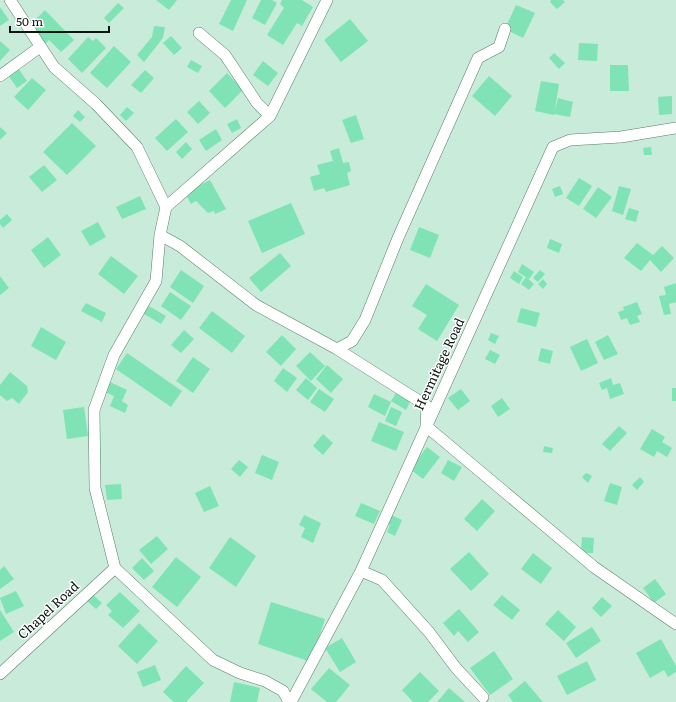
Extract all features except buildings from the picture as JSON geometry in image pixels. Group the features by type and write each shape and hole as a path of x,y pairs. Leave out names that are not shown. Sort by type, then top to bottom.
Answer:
{"street":[{"path":"10,0 54,67 96,104 137,148 166,207"},
{"path":"290,702 283,691 265,681 240,673 213,660 115,568 95,488 94,410 114,355 156,281 160,235 166,207 270,116 327,0"},
{"path":"337,349 352,341 365,320 398,238 478,58 499,47 505,29"},
{"path":"199,33 225,55 257,103 270,116"},
{"path":"0,76 40,47"},
{"name":"Hermitage Road","path":"290,702 361,571 554,147 570,140 621,137 676,128"},
{"path":"160,235 180,246 256,305 337,349 427,406 426,426 594,567 676,624"},
{"name":"Chapel Road","path":"0,674 115,568"},
{"path":"361,571 382,580 429,632 456,668 483,697"}]}
